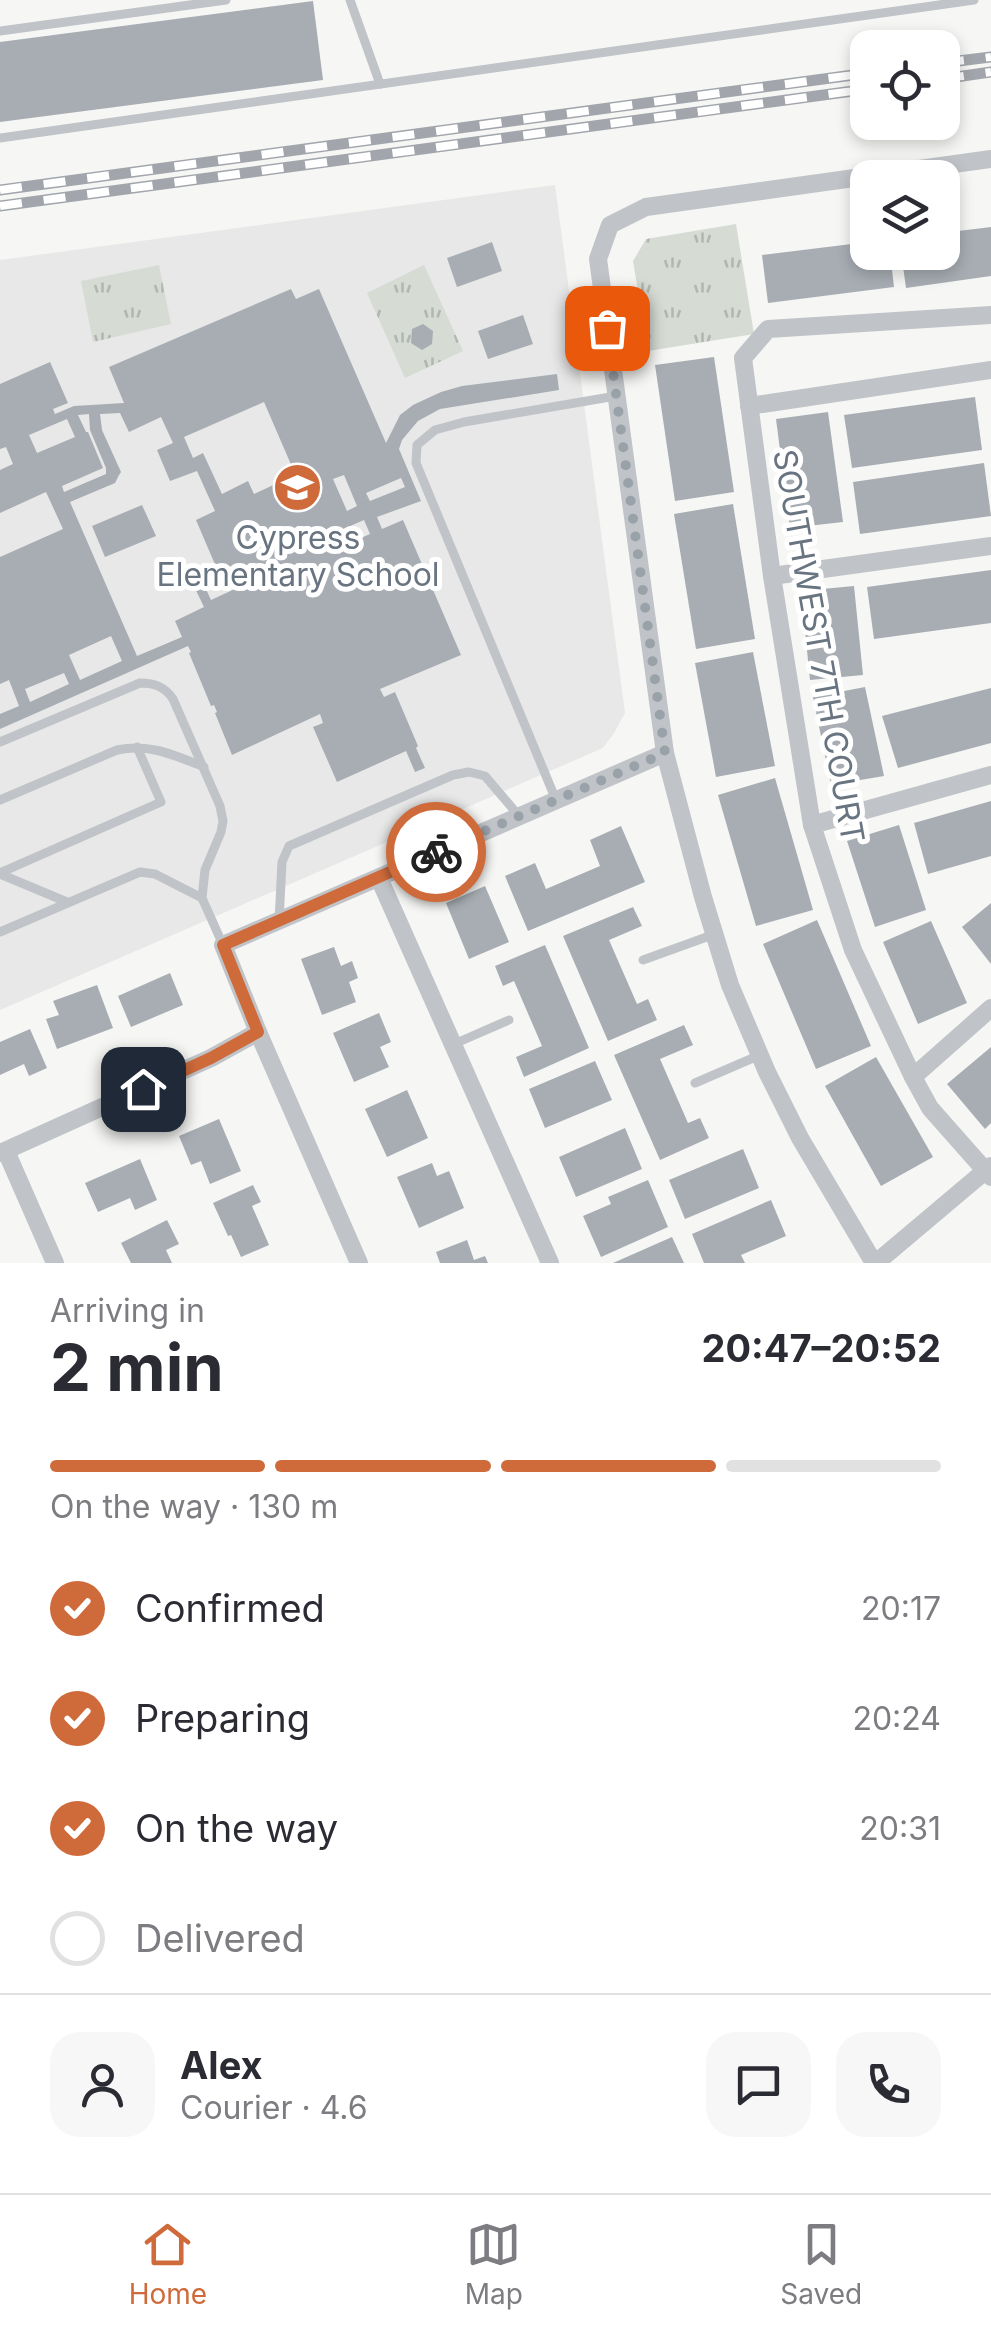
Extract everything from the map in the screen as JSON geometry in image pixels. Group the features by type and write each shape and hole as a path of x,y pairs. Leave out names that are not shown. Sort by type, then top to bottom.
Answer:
{"street":[{"path":"989,1171 875,1263 800,1138 760,1055 730,985 665,753 598,259 610,225 646,206 991,159"},
{"name":"SOUTHWEST 7TH COURT","path":"989,1171 930,1108 913,1078 853,950 812,825 772,576 743,358 768,330 991,315"},
{"path":"749,406 991,370"},
{"path":"772,576 991,546"},
{"path":"358,1263 223,945 665,753"},
{"path":"812,825 991,775"},
{"path":"379,878 550,1263"},
{"path":"913,1078 991,1008"},
{"path":"55,1263 3,1152 211,1058 258,1032"}],"lane":[{"path":"0,30 226,0"},
{"path":"350,0 380,84"},
{"path":"0,138 974,0"},
{"path":"556,800 416,464 417,445 435,430 464,422 616,396"},
{"path":"0,742 131,686 159,685 174,699 220,806 221,832 205,870 202,898 223,945"},
{"path":"0,874 161,802 137,747"},
{"path":"0,800 117,750 146,747 204,766"},
{"path":"279,920 282,862 289,846 469,772 484,776 519,816"},
{"path":"0,932 140,872 155,874 202,898"},
{"path":"0,874 68,902"},
{"path":"643,960 715,934"},
{"path":"454,1044 509,1020"},
{"path":"695,1083 760,1055"}],"shaded area":[{"name":"Cypress Elementary School","path":"555,185 625,713 614,733 603,748 0,1010 0,260"}],"green space":[{"path":"736,224 754,334 648,351 633,261 646,239"},
{"path":"159,265 171,324 93,342 81,281"},
{"path":"424,265 463,351 405,378 367,293"}],"building":[{"path":"313,1 323,80 0,122 0,42"},
{"path":"991,227 991,276 906,288 904,270 960,270 960,231"},
{"path":"492,242 502,271 457,287 447,258"},
{"path":"850,244 850,270 892,270 894,287 768,303 762,255"},
{"path":"291,289 296,299 319,289 386,443 400,415 441,392 557,374 559,390 440,409 418,421 402,440 399,449 421,501 377,517 382,529 403,520 461,655 380,689 384,697 395,692 425,768 415,772 406,751 337,782 313,727 323,723 320,714 232,755 188,646 0,729 0,714 19,706 9,680 0,684 0,557 63,529 46,492 0,513 0,470 13,464 6,447 0,449 0,384 50,362 68,403 53,409 55,414 74,406 124,403 109,367","holes":["264,402 299,483 287,489 282,481 254,494 248,481 222,494 203,453 193,458 184,437","120,413 129,432 161,417 173,443 157,450 170,481 197,471 215,511 196,520 217,569 191,580 204,607 175,621 182,637 137,656 70,502 115,483 121,472 102,430 100,414","89,414 90,430 106,474 64,492 62,486 103,468 78,415","67,419 75,437 37,453 29,435","344,475 357,506 347,511 333,479","401,478 405,487 370,501 366,493","364,520 370,534 347,544 341,530","230,573 237,588 211,600 204,585","111,636 122,661 80,680 69,655","64,673 69,684 30,702 25,689"]},
{"path":"523,315 533,344 488,359 478,331"},
{"path":"423,324 433,331 432,344 422,350 411,343 412,329"},
{"path":"714,357 734,492 675,501 655,365"},
{"path":"975,397 982,450 852,468 844,415"},
{"path":"828,412 843,522 790,528 776,419"},
{"path":"984,463 991,516 860,534 853,482"},
{"path":"733,504 755,639 696,649 674,514"},
{"path":"142,505 156,536 105,557 92,526"},
{"path":"991,570 991,623 874,639 867,587"},
{"path":"854,586 863,675 810,680 801,591"},
{"path":"753,652 775,766 716,777 695,663"},
{"path":"865,687 884,776 831,785 813,697"},
{"path":"991,688 991,743 898,768 882,716"},
{"path":"775,778 813,910 756,926 718,795"},
{"path":"991,801 991,856 928,874 914,823"},
{"path":"899,825 926,910 875,927 847,841"},
{"path":"621,826 645,882 528,931 505,876 535,863 546,889 600,866 590,840"},
{"path":"485,886 509,942 469,959 446,903"},
{"path":"991,903 991,964 962,927"},
{"path":"633,907 642,926 609,940 637,1004 648,999 657,1020 608,1041 563,936"},
{"path":"817,920 871,1046 816,1069 763,944"},
{"path":"931,921 967,1003 918,1024 883,942"},
{"path":"545,945 589,1048 524,1077 516,1057 542,1046 514,981 503,986 495,966"},
{"path":"334,947 341,966 352,961 358,978 349,982 356,1002 322,1015 301,959"},
{"path":"170,973 183,1005 131,1027 118,996"},
{"path":"97,985 113,1028 57,1049 46,1019 59,1015 53,1001"},
{"path":"379,1013 391,1042 380,1047 389,1067 354,1082 333,1033"},
{"path":"684,1025 693,1045 660,1059 688,1123 700,1118 709,1138 660,1160 614,1055"},
{"path":"30,1029 47,1068 29,1076 24,1064 0,1075 0,1042"},
{"path":"991,1047 991,1123 985,1129 947,1084"},
{"path":"876,1057 933,1157 881,1186 825,1086"},
{"path":"595,1061 612,1100 545,1128 529,1089"},
{"path":"407,1090 428,1138 387,1157 365,1109"},
{"path":"219,1119 241,1171 210,1184 201,1161 191,1165 179,1136"},
{"path":"625,1128 642,1169 576,1197 559,1157"},
{"path":"743,1149 759,1188 685,1219 669,1180"},
{"path":"140,1159 157,1200 135,1210 130,1198 98,1212 85,1183"},
{"path":"432,1163 437,1176 449,1171 464,1208 419,1228 397,1177"},
{"path":"648,1180 668,1227 601,1257 583,1216 611,1204 608,1197"},
{"path":"253,1185 261,1202 252,1206 269,1245 241,1257 213,1203"},
{"path":"771,1200 786,1236 741,1255 745,1263 704,1263 692,1234"},
{"path":"167,1220 179,1244 166,1250 172,1263 131,1263 121,1243"},
{"path":"672,1237 684,1263 613,1263"},
{"path":"467,1240 474,1260 485,1256 488,1263 440,1263 436,1252"}],"railway":[{"path":"960,61 991,57"},
{"path":"960,76 991,72"},
{"path":"0,190 850,75"},
{"path":"0,206 850,91"}],"way so far":[{"path":"436,852 665,753 607,328"}],"place":[{"name":"Cypress Elementary School","path":"298,487"}],"route":[{"path":"143,1089 258,1032 223,945 436,852"}]}
